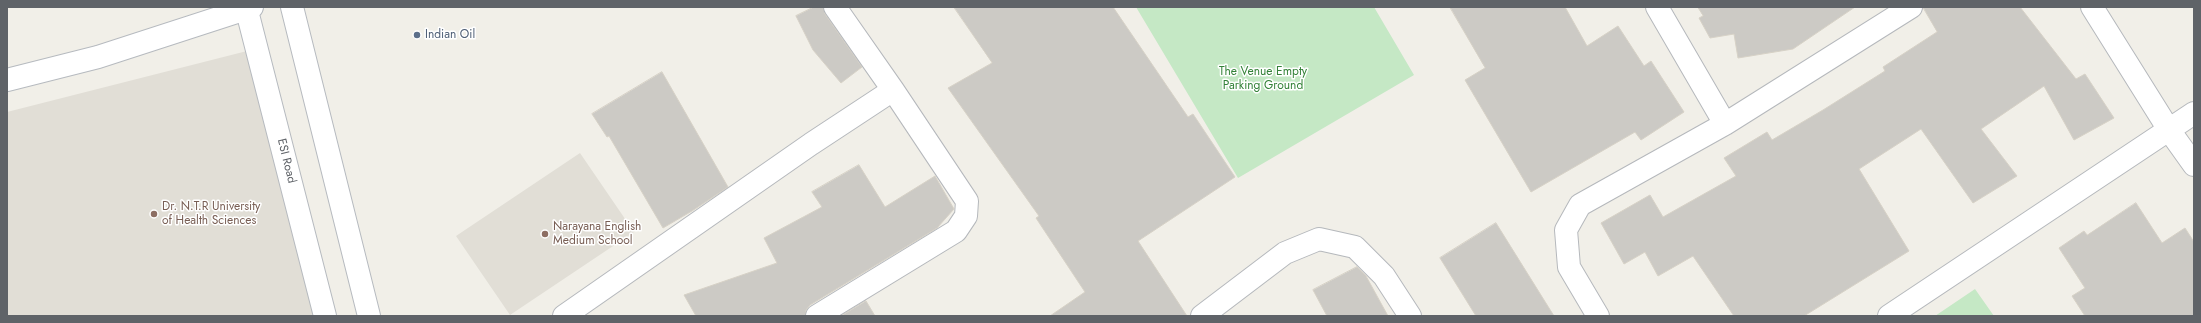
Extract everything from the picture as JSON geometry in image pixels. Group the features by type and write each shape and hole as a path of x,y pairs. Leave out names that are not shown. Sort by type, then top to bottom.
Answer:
{"street":[{"path":"292,7 369,316"},
{"path":"817,316 934,247 956,231 966,216 967,201 893,90 835,7"},
{"path":"1657,7 1725,124"},
{"path":"1598,316 1569,267 1566,230 1580,205 1725,124 1911,7"},
{"path":"2092,7 2169,130 2194,165"},
{"path":"7,80 98,57 248,8"},
{"name":"ESI Road","path":"248,8 325,316"},
{"path":"564,316 811,144 893,90"},
{"path":"1889,316 2194,113"},
{"path":"1202,316 1285,253 1320,239 1355,247 1384,276 1410,316"}],"shaded area":[{"name":"Dr. N.T.R University of Health Sciences","path":"247,51 336,316 7,316 7,112"},
{"name":"Narayana English Medium School","path":"580,153 634,232 510,315 456,236"}],"green space":[{"name":"The Venue Empty Parking Ground","path":"1136,7 1374,7 1414,75 1238,178"},
{"path":"1975,289 1994,316 1935,316"}],"building":[{"path":"814,7 823,7 825,14 862,67 841,83 813,50 796,16"},
{"path":"954,7 1113,7 1188,117 1193,114 1235,177 1138,241 1187,316 1050,316 1085,292 1036,218 1039,216 948,88 992,63"},
{"path":"1450,7 1565,7 1587,46 1618,26 1644,66 1651,61 1684,112 1641,140 1635,132 1531,192 1465,80 1485,68"},
{"path":"1698,7 1855,7 1793,49 1738,58 1734,34 1710,38 1699,18 1703,16"},
{"path":"1923,7 2020,7 2076,79 2085,74 2114,118 2074,140 2044,86 1981,129 2017,176 1973,203 1921,129 1859,169 1909,251 1804,316 1734,316 1693,256 1658,276 1645,252 1624,264 1601,223 1650,195 1663,217 1736,176 1724,158 1767,132 1772,140 1823,110 1885,71 1883,67 1937,32"},
{"path":"662,72 728,187 663,228 609,136 607,137 592,114"},
{"path":"859,165 885,207 935,176 954,209 937,228 810,305 806,310 805,316 696,316 684,295 777,263 764,238 822,207 812,192"},
{"path":"2136,203 2162,243 2185,228 2194,242 2194,316 2085,316 2072,296 2085,288 2059,248 2084,231 2087,235"},
{"path":"1496,223 1554,316 1476,316 1440,258"},
{"path":"1357,267 1366,276 1388,316 1327,316 1313,290"},
{"path":"866,301 875,316 841,316"}],"place":[{"name":"Indian Oil","path":"417,35"},
{"name":"Dr. N.T.R University of Health Sciences","path":"154,214"},
{"name":"Narayana English Medium School","path":"545,234"}]}
